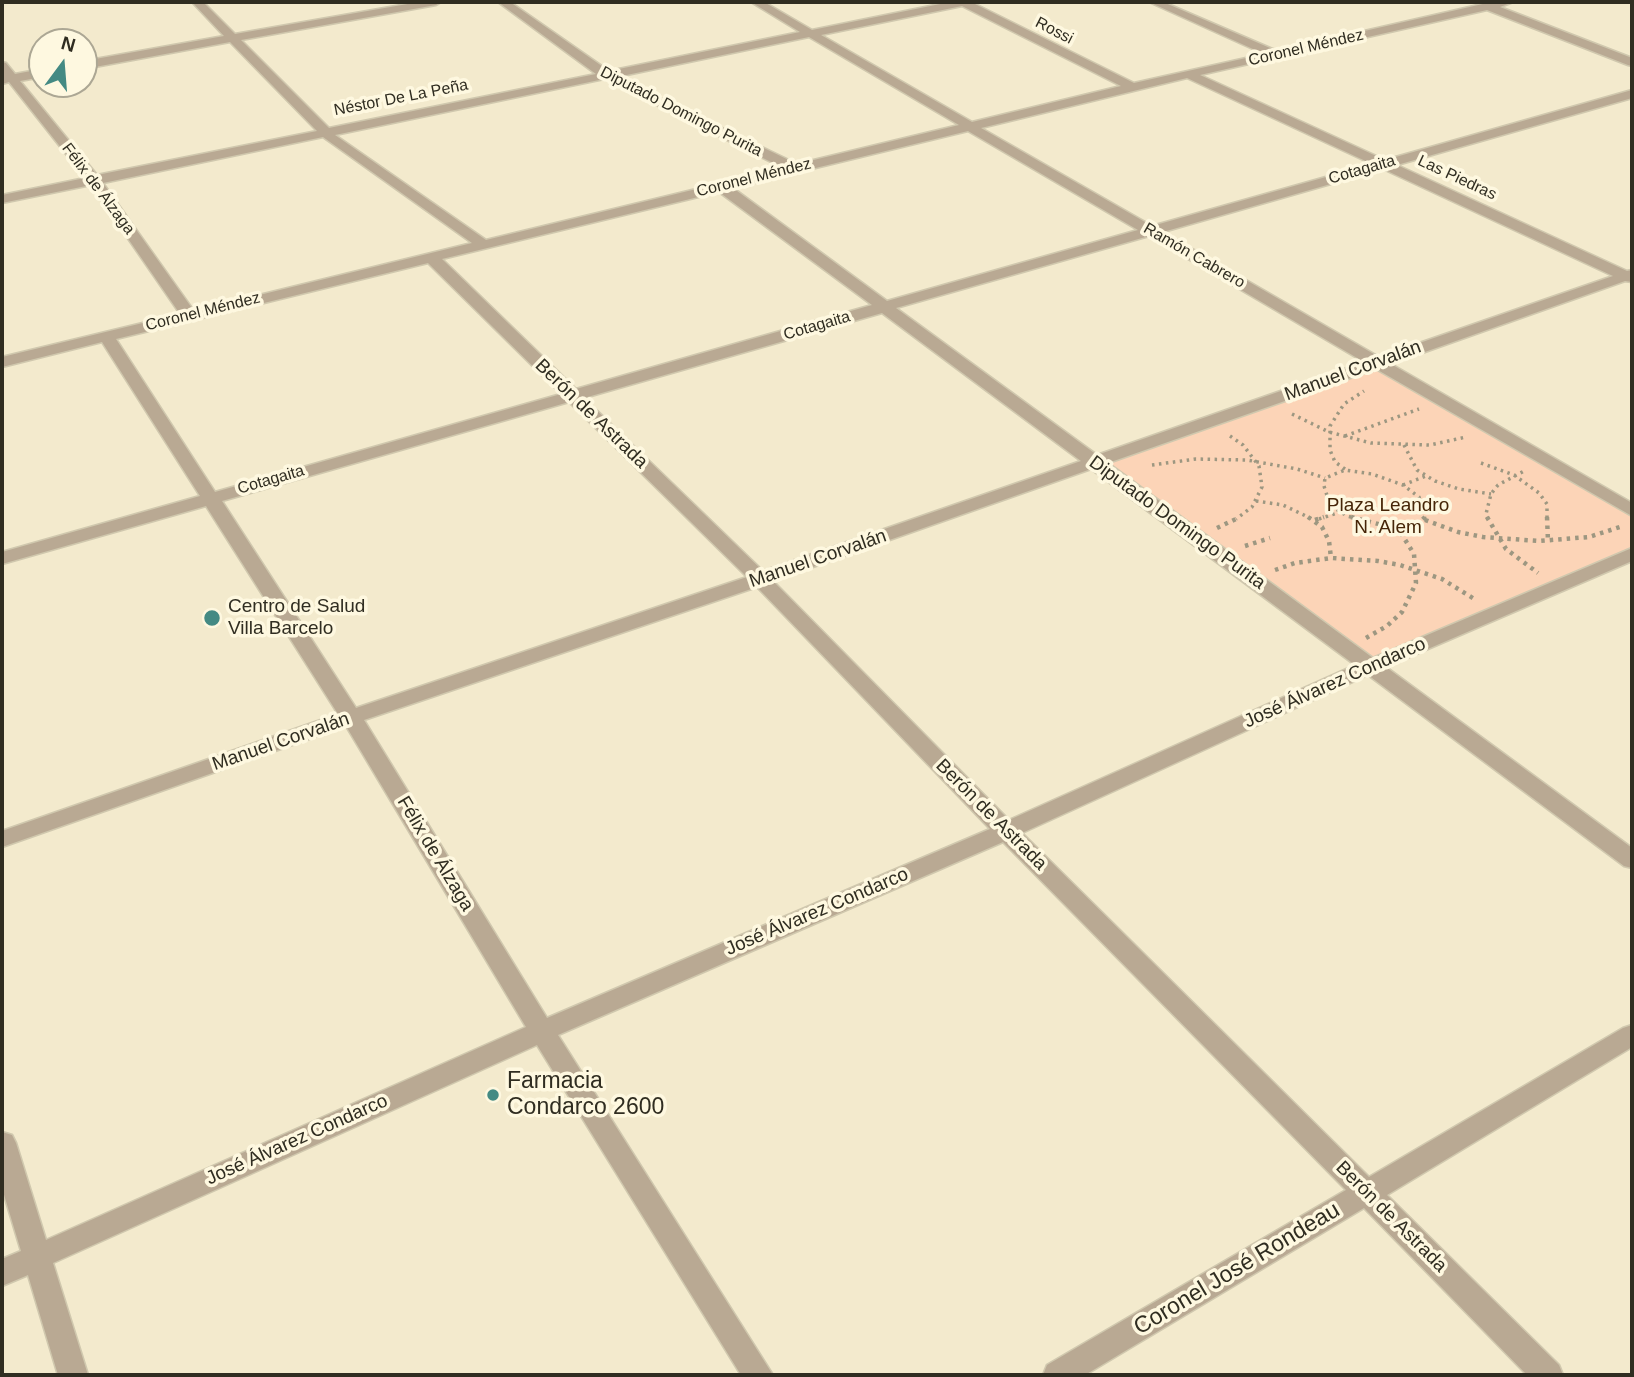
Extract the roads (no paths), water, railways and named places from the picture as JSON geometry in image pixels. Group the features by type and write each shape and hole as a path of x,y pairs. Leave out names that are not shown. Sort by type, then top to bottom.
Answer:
{"street":[{"path":"197,2 324,131 484,244"},
{"path":"98,62 436,2"},
{"name":"Diputado Domingo Purita","path":"503,2 605,75 793,168"},
{"name":"Ramón Cabrero","path":"756,2 1553,464 1629,517"},
{"name":"Néstor De La Peña","path":"2,199 964,2"},
{"name":"Rossi","path":"964,2 1132,87"},
{"path":"1154,2 1277,55"},
{"path":"1474,2 1632,62"},
{"name":"Coronel Méndez","path":"2,362 793,168 1132,87 1508,2"},
{"name":"Félix de Álzaga","path":"2,66 6,79 94,180 189,315"},
{"path":"6,79 28,75"},
{"name":"Las Piedras","path":"1190,75 1630,276"},
{"name":"Cotagaita","path":"2,558 1632,94"},
{"name":"Diputado Domingo Purita","path":"722,187 1632,860"},
{"name":"Berón de Astrada","path":"432,258 760,579 1006,831 1548,1375"},
{"name":"Manuel Corvalán","path":"2,839 1630,276"},
{"name":"Félix de Álzaga","path":"107,337 351,717 542,1031 758,1375"},
{"name":"José Álvarez Condarco","path":"2,1273 542,1031 1006,831 1371,666 1632,554"},
{"name":"Coronel José Rondeau","path":"1058,1375 1632,1035"},
{"path":"2,1143 73,1375"}],"place":[{"name":"Centro de Salud Villa Barcelo","path":"212,618"},
{"name":"Farmacia Condarco 2600","path":"493,1095"}],"park label":[{"name":"Plaza Leandro N. Alem","path":"1388,517"}]}
